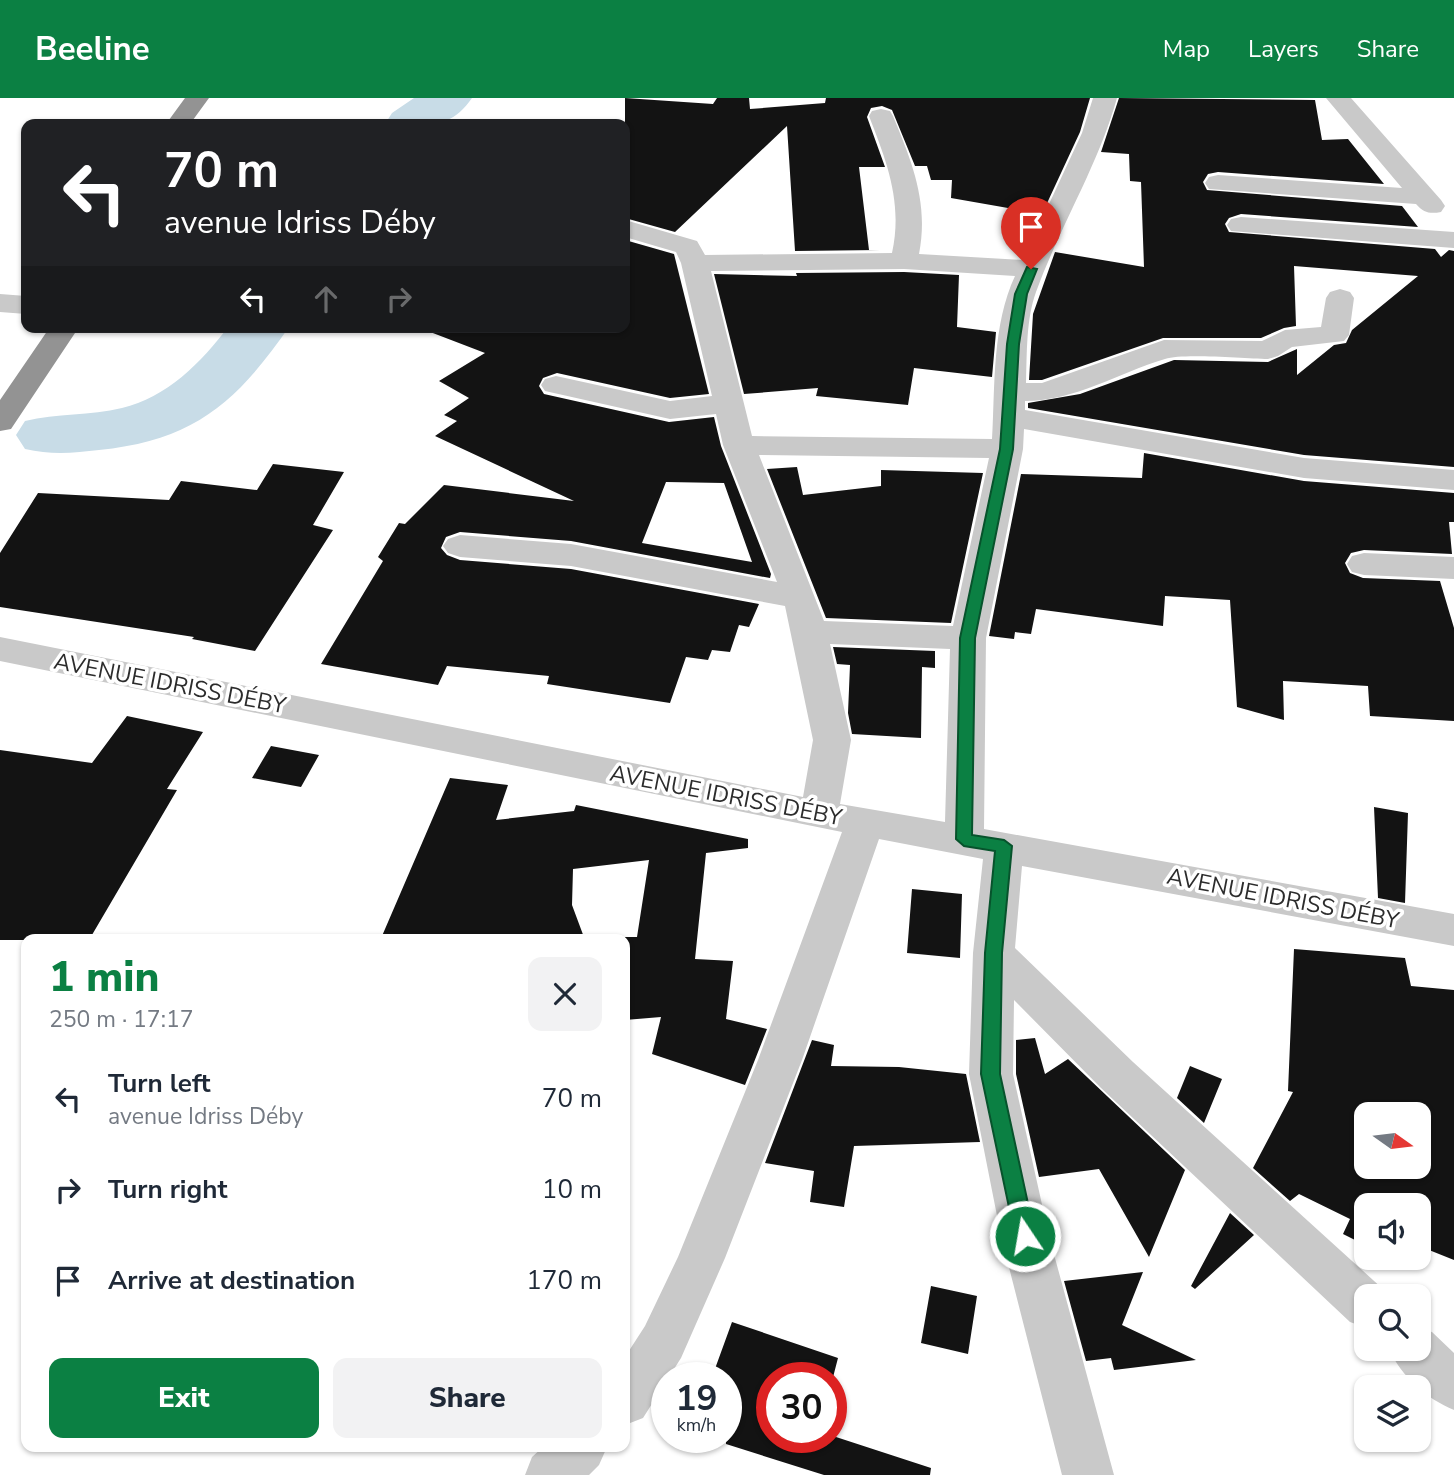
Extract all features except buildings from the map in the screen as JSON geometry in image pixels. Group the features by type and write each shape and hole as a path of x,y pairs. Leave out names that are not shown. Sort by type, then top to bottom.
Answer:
{"highway":[{"path":"188,119 207,110"},
{"path":"0,375 30,333"},
{"path":"0,422 61,333"}],"street":[{"path":"1088,1475 1025,1236 990,1074 994,953 968,638 1007,449 1013,344 1021,294 1095,133 1105,98"},
{"path":"1338,98 1454,232"},
{"path":"881,116 906,179 911,204 912,232 904,261"},
{"path":"1219,183 1423,197"},
{"path":"1241,225 1454,240"},
{"path":"630,230 687,247 695,263 739,445 800,598 810,632 832,740 820,814"},
{"path":"695,263 904,261 1031,269"},
{"path":"1010,405 1164,349 1268,350 1285,339 1334,335 1340,298"},
{"path":"0,303 21,305"},
{"path":"556,385 670,410 728,403"},
{"path":"1010,405 1304,468 1454,480"},
{"path":"739,445 1007,449"},
{"path":"460,546 571,555 800,598"},
{"path":"1364,564 1454,568"},
{"path":"810,632 968,638"},
{"name":"AVENUE IDRISS DÉBY","path":"0,649 820,814 1454,930"},
{"path":"630,1393 663,1342 701,1258 780,1060 865,822"},
{"path":"994,953 1117,1075 1354,1295"},
{"path":"1427,1361 1454,1386"},
{"path":"551,1475 576,1452"}],"waterway":[{"path":"417,119 447,98"},
{"path":"48,435 135,425 174,410 220,375 254,333"}],"route":[{"path":"1025,1236 990,1074 994,953 1004,846 964,839 968,638 1007,449 1013,344 1021,294 1031,269"}]}
